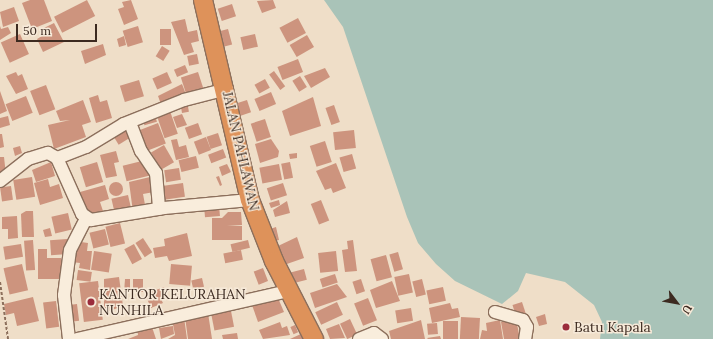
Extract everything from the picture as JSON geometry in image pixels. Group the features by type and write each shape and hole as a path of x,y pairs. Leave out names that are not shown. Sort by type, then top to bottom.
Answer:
{"highway":[{"name":"JALAN PAHLAWAN","path":"203,0 227,89 250,200 288,291 314,339"}],"street":[{"path":"57,158 86,147 124,124 184,100 227,89"},
{"path":"132,128 141,151 156,173 159,209"},
{"path":"0,181 28,159 48,153 57,158 86,218"},
{"path":"86,218 100,220 159,209 250,200"},
{"path":"69,339 64,295 70,250 86,218"},
{"path":"78,339 113,335 288,291"},
{"path":"495,312 523,320 528,327 525,339"},
{"path":"359,339 374,333 382,339"}],"path":[{"path":"0,282 8,339"}],"shaded area":[{"path":"324,0 713,0 713,339 600,339 602,322 594,305 565,282 526,273 518,291 502,304 455,281 436,264 418,243 407,217 343,27"}],"building":[{"path":"30,0 44,0 52,21 32,29 22,3"},
{"path":"87,0 95,16 62,33 54,17"},
{"path":"131,0 138,19 124,25 118,9 124,7 122,2"},
{"path":"273,0 276,8 262,13 257,1"},
{"path":"232,4 236,16 222,21 218,9"},
{"path":"14,7 19,21 3,27 0,12"},
{"path":"298,18 306,33 287,43 279,28"},
{"path":"185,19 188,32 197,30 199,41 191,43 194,52 184,55 171,22"},
{"path":"54,23 64,42 43,52 37,39 42,36 40,30"},
{"path":"0,26 1,29 8,27 11,33 0,40"},
{"path":"138,26 143,42 128,47 123,31"},
{"path":"160,29 171,29 171,45 160,45"},
{"path":"228,29 232,44 222,47 218,32"},
{"path":"20,34 29,54 10,63 1,43"},
{"path":"255,34 258,47 243,50 240,37"},
{"path":"307,35 314,47 297,57 290,45"},
{"path":"124,36 126,45 119,47 117,39"},
{"path":"103,44 106,55 85,64 81,51"},
{"path":"162,46 170,51 163,61 156,56"},
{"path":"197,54 199,64 189,66 187,56"},
{"path":"298,59 303,72 282,80 277,67"},
{"path":"185,65 188,72 177,77 174,70"},
{"path":"325,68 330,77 311,88 304,76"},
{"path":"274,71 285,86 280,90 269,75"},
{"path":"16,72 18,76 22,74 28,89 16,94 6,76"},
{"path":"167,72 172,83 157,89 152,79"},
{"path":"198,72 204,90 187,96 181,78"},
{"path":"300,76 307,87 299,92 292,81"},
{"path":"265,79 270,88 259,94 255,85"},
{"path":"139,80 144,96 125,102 120,86"},
{"path":"182,84 187,97 162,107 158,96"},
{"path":"46,85 55,109 39,115 30,91"},
{"path":"0,91 7,111 0,114"},
{"path":"271,92 276,104 260,111 254,99"},
{"path":"98,95 100,102 107,100 112,118 96,123 89,98"},
{"path":"26,96 33,113 12,121 6,104"},
{"path":"313,97 321,126 290,136 282,111"},
{"path":"83,100 91,122 82,125 86,137 54,149 48,125 70,120 60,121 56,111"},
{"path":"247,100 251,112 238,117 234,104"},
{"path":"187,101 189,112 182,113 180,102"},
{"path":"334,105 340,122 331,125 325,108"},
{"path":"170,111 178,134 165,138 157,116"},
{"path":"182,114 187,125 177,128 173,117"},
{"path":"155,115 157,122 144,125 143,119"},
{"path":"8,116 10,125 0,128 0,118"},
{"path":"265,119 271,137 257,142 251,124"},
{"path":"158,123 166,144 147,151 139,130"},
{"path":"198,123 202,134 189,139 185,128"},
{"path":"130,127 135,135 119,145 114,137"},
{"path":"354,130 356,148 335,150 333,132"},
{"path":"218,133 222,145 211,149 207,137"},
{"path":"0,134 2,134 4,147 0,148"},
{"path":"206,137 211,150 199,155 194,142"},
{"path":"177,139 179,147 186,145 189,157 176,160 171,140"},
{"path":"271,139 279,151 278,157 260,163 255,144"},
{"path":"325,141 332,162 317,167 310,146"},
{"path":"164,145 174,162 161,170 151,152"},
{"path":"20,146 22,153 15,156 13,148"},
{"path":"223,149 226,157 211,163 208,155"},
{"path":"116,151 119,162 114,163 117,176 106,178 100,155"},
{"path":"297,153 297,158 290,159 289,154"},
{"path":"352,154 356,168 344,172 340,158"},
{"path":"196,156 199,168 181,172 179,160"},
{"path":"0,157 4,157 6,175 0,176"},
{"path":"146,160 150,176 127,181 123,166"},
{"path":"51,162 55,176 36,182 32,170"},
{"path":"97,162 103,182 86,187 80,167"},
{"path":"290,162 293,178 284,179 281,164"},
{"path":"336,163 346,188 333,193 331,188 325,190 316,171"},
{"path":"227,164 231,172 222,176 219,167"},
{"path":"279,164 282,180 262,184 259,168"},
{"path":"179,168 181,180 166,182 164,170"},
{"path":"219,176 222,185 220,186 216,177"},
{"path":"32,177 35,197 16,200 13,180"},
{"path":"150,177 154,192 143,194 146,210 133,212 129,182"},
{"path":"48,179 50,187 59,184 63,198 40,205 34,183"},
{"path":"116,182 121,184 123,189 121,194 116,196 111,194 109,189 111,184"},
{"path":"183,183 185,197 164,200 162,186"},
{"path":"283,183 287,195 271,201 267,188"},
{"path":"105,185 109,199 100,202 103,211 87,216 80,192"},
{"path":"11,186 13,200 2,201 0,188"},
{"path":"128,195 132,212 115,215 111,199"},
{"path":"279,200 280,205 271,208 269,203"},
{"path":"321,200 329,220 319,225 311,204"},
{"path":"287,201 290,213 275,217 273,210"},
{"path":"219,205 220,216 205,217 204,206"},
{"path":"26,211 33,211 34,237 22,237 21,214"},
{"path":"228,212 241,212 242,225 212,227 212,218 222,218"},
{"path":"68,213 72,230 55,233 51,217"},
{"path":"17,216 18,238 8,239 8,229 2,229 2,217"},
{"path":"120,223 125,243 111,247 105,227"},
{"path":"212,226 242,226 242,240 212,240"},
{"path":"276,227 279,240 271,242 267,230"},
{"path":"50,228 52,236 45,237 43,230"},
{"path":"105,229 109,245 93,248 89,233"},
{"path":"187,233 192,256 169,261 167,256 155,258 153,248 165,246 164,239"},
{"path":"297,237 304,258 284,265 278,246"},
{"path":"143,238 152,252 145,257 135,243"},
{"path":"67,239 68,254 51,255 50,240"},
{"path":"33,240 35,270 26,271 24,241"},
{"path":"248,240 250,248 232,252 231,244"},
{"path":"353,240 357,271 345,272 342,250 348,249 347,241"},
{"path":"74,241 88,243 87,251 92,251 90,270 79,268 80,263 72,262"},
{"path":"21,244 23,257 5,260 3,247"},
{"path":"134,244 142,259 132,264 124,249"},
{"path":"38,249 47,249 47,258 61,258 61,279 38,279"},
{"path":"241,250 243,260 225,263 223,253"},
{"path":"94,251 112,254 109,273 91,270"},
{"path":"336,251 338,271 320,273 318,253"},
{"path":"398,252 403,269 394,272 389,254"},
{"path":"386,255 392,277 376,281 371,259"},
{"path":"22,264 28,290 10,295 3,268"},
{"path":"171,264 192,266 190,286 169,284"},
{"path":"263,268 268,281 259,285 254,272"},
{"path":"304,269 307,280 293,283 290,273"},
{"path":"78,270 92,272 90,282 77,280"},
{"path":"335,274 338,283 323,288 320,279"},
{"path":"409,274 413,293 398,296 394,277"},
{"path":"119,277 123,306 104,313 104,279"},
{"path":"202,278 204,287 193,289 191,280"},
{"path":"125,279 130,279 130,293 124,293"},
{"path":"133,279 143,279 143,292 133,292"},
{"path":"361,279 365,291 356,294 352,282"},
{"path":"422,279 426,295 416,297 412,281"},
{"name":"KANTOR KELURAHAN NUNHILA","path":"98,281 103,320 84,322 79,283"},
{"path":"392,281 400,301 376,308 370,290"},
{"path":"337,284 347,297 315,308 310,293"},
{"path":"164,287 167,294 160,297 163,303 151,308 145,294"},
{"path":"443,287 446,301 429,304 426,291"},
{"path":"33,297 39,321 17,326 14,313 6,315 4,304"},
{"path":"278,298 284,312 258,322 252,305"},
{"path":"368,298 377,320 363,326 354,304"},
{"path":"56,301 59,327 46,328 43,303"},
{"path":"337,302 343,315 321,325 315,312"},
{"path":"522,302 526,314 517,317 512,305"},
{"path":"450,303 452,309 458,308 460,317 432,323 429,308"},
{"path":"77,304 79,321 69,322 67,305"},
{"path":"411,308 413,321 397,323 395,311"},
{"path":"231,311 234,327 214,331 211,315"},
{"path":"208,313 212,339 188,339 185,317"},
{"path":"545,314 547,324 539,326 536,317"},
{"path":"184,317 187,339 168,339 175,335 172,319"},
{"path":"461,317 480,318 479,339 460,339"},
{"path":"350,319 357,334 347,339 340,324"},
{"path":"516,319 520,339 504,339 501,322"},
{"path":"421,320 425,339 391,339 389,331"},
{"path":"500,320 503,339 480,339 482,330 487,331 486,323"},
{"path":"443,321 458,321 458,339 443,339"},
{"path":"280,322 282,328 287,326 290,335 263,339 259,330"},
{"path":"437,323 438,334 428,335 427,324"},
{"path":"151,324 156,339 128,339 138,335 137,326"},
{"path":"339,324 345,338 330,339 326,329"},
{"path":"295,325 298,332 294,334 290,327"},
{"path":"173,326 174,334 161,339 159,328"},
{"path":"237,333 238,339 223,339 222,335"},
{"path":"303,333 305,339 290,339"},
{"path":"440,336 441,339 427,338"}],"place":[{"name":"KANTOR KELURAHAN NUNHILA","path":"91,302"},
{"name":"Batu Kapala","path":"566,327"}]}
